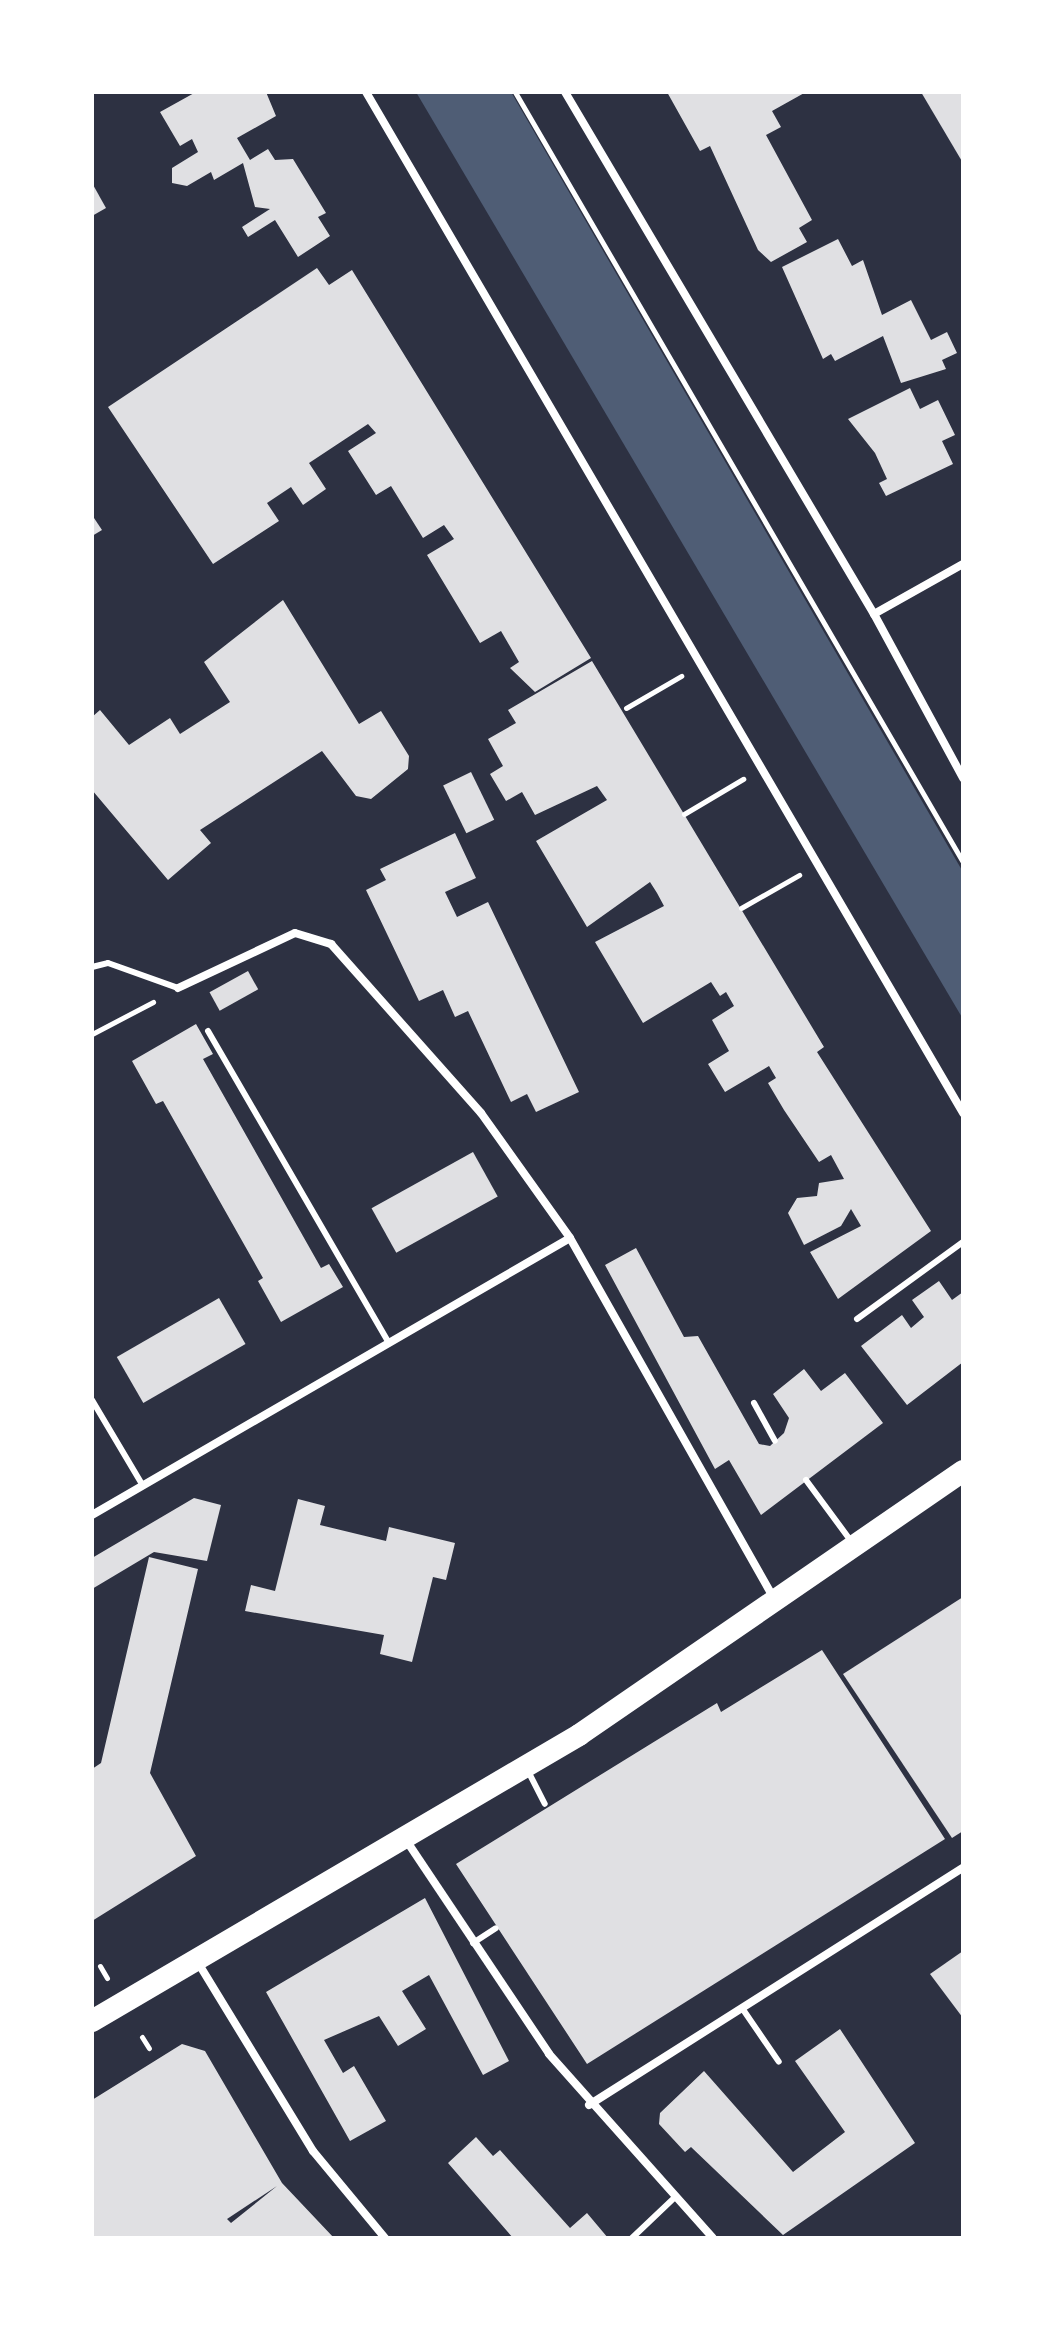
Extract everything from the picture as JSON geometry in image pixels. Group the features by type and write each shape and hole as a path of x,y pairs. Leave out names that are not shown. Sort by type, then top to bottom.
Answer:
{"highway":[{"path":"92,2021 525,1766 777,1603 963,1471"}],"street":[{"path":"366,92 963,1113"},
{"path":"565,92 874,614 963,778"},
{"path":"874,614 963,564"},
{"path":"178,988 295,933 331,944 481,1113 570,1238 777,1603"},
{"path":"92,1515 570,1238"},
{"path":"404,1836 473,1943 589,2105 713,2238"},
{"path":"589,2105 963,1868"},
{"path":"197,1960 313,2151 385,2238"}],"lane":[{"path":"92,967 108,963 178,988"},
{"path":"208,1031 389,1343"},
{"path":"857,1319 963,1242"},
{"path":"92,1400 143,1486"},
{"path":"754,1403 775,1441"},
{"path":"806,1480 855,1547"},
{"path":"525,1766 545,1804"},
{"path":"473,1943 496,1928"},
{"path":"742,2008 779,2062"},
{"path":"632,2238 675,2197"}],"path":[{"path":"515,92 963,862"},
{"path":"626,708 670,682"},
{"path":"684,814 761,769"},
{"path":"741,908 791,880"},
{"path":"92,1034 178,988"},
{"path":"100,1966 107,1978"},
{"path":"142,2037 149,2048"}],"water":[{"path":"416,92 511,92 963,872 963,1019"}],"building":[{"path":"196,92 266,92 276,116 237,138 250,160 268,149 275,160 293,159 326,213 318,217 330,236 298,257 275,220 248,237 242,227 270,209 255,207 243,163 214,180 211,172 187,186 172,183 172,168 198,152 192,139 180,146 160,112"},
{"path":"667,92 806,92 772,111 781,127 766,135 812,220 799,228 807,242 771,262 758,250 710,146 700,151"},
{"path":"921,92 963,92 963,163"},
{"path":"92,183 106,208 92,216"},
{"path":"838,239 852,266 863,260 882,315 911,300 931,340 947,332 957,353 942,360 946,369 901,383 883,336 835,361 831,354 823,359 782,267"},
{"path":"317,268 329,285 352,270 591,658 535,692 510,668 519,662 501,631 480,643 427,555 454,539 444,525 423,538 391,486 376,495 348,451 376,433 368,424 309,463 326,489 303,505 291,487 267,503 279,521 213,564 108,407"},
{"path":"910,388 920,409 938,400 955,435 942,441 953,464 886,496 879,483 887,479 875,453 848,419"},
{"path":"92,515 102,530 92,536"},
{"path":"283,600 359,724 381,711 409,756 408,769 371,799 356,796 322,751 200,830 211,843 168,880 92,790 92,717 100,710 129,745 170,718 180,734 230,702 204,662"},
{"path":"592,661 824,1047 817,1052 931,1231 838,1299 810,1252 861,1226 851,1209 841,1226 804,1245 788,1213 797,1198 817,1196 819,1183 844,1179 831,1155 819,1162 784,1110 768,1083 776,1078 769,1066 725,1092 708,1064 729,1051 712,1020 734,1006 726,992 720,996 711,982 643,1023 595,942 664,906 657,893 650,882 587,927 536,841 607,800 597,786 535,815 522,792 506,801 490,774 503,766 488,739 516,723 508,710"},
{"path":"471,772 494,820 466,833 443,786"},
{"path":"455,833 476,878 445,892 457,917 488,902 579,1092 536,1112 527,1094 511,1102 468,1011 455,1017 443,990 419,1001 366,890 386,880 380,869"},
{"path":"248,971 258,989 220,1011 210,992"},
{"path":"196,1024 213,1054 203,1059 321,1268 329,1264 343,1287 281,1322 258,1281 263,1278 163,1101 156,1104 132,1061"},
{"path":"473,1152 498,1197 396,1253 372,1208"},
{"path":"636,1248 684,1337 698,1336 759,1444 770,1446 784,1433 789,1418 773,1394 804,1369 821,1391 845,1373 883,1423 761,1515 729,1460 715,1469 605,1265"},
{"path":"939,1281 952,1300 963,1292 963,1362 907,1405 861,1346 902,1315 911,1328 924,1317 912,1300"},
{"path":"219,1298 246,1344 143,1403 117,1357"},
{"path":"194,1498 221,1505 207,1561 154,1552 92,1589 92,1558"},
{"path":"298,1499 325,1506 320,1525 386,1541 389,1527 455,1543 446,1580 433,1577 412,1662 380,1654 384,1635 245,1611 251,1585 275,1591"},
{"path":"149,1557 198,1569 150,1773 196,1856 92,1921 92,1769 101,1763"},
{"path":"963,1597 963,1831 952,1838 843,1674"},
{"path":"822,1650 945,1839 587,2064 456,1864 717,1703 721,1712"},
{"path":"425,1898 509,2061 483,2075 429,1975 402,1991 426,2029 398,2046 379,2016 324,2040 343,2073 354,2066 386,2121 350,2141 266,1992"},
{"path":"963,1951 963,2018 930,1974"},
{"path":"840,2029 915,2143 783,2235 691,2147 685,2152 659,2124 660,2113 704,2071 793,2172 845,2132 795,2061"},
{"path":"182,2044 205,2051 282,2183 334,2238 92,2238 92,2100","holes":["277,2186 231,2223 227,2219"]},
{"path":"476,2137 493,2156 500,2150 570,2228 587,2213 608,2238 513,2238 448,2163"}]}
